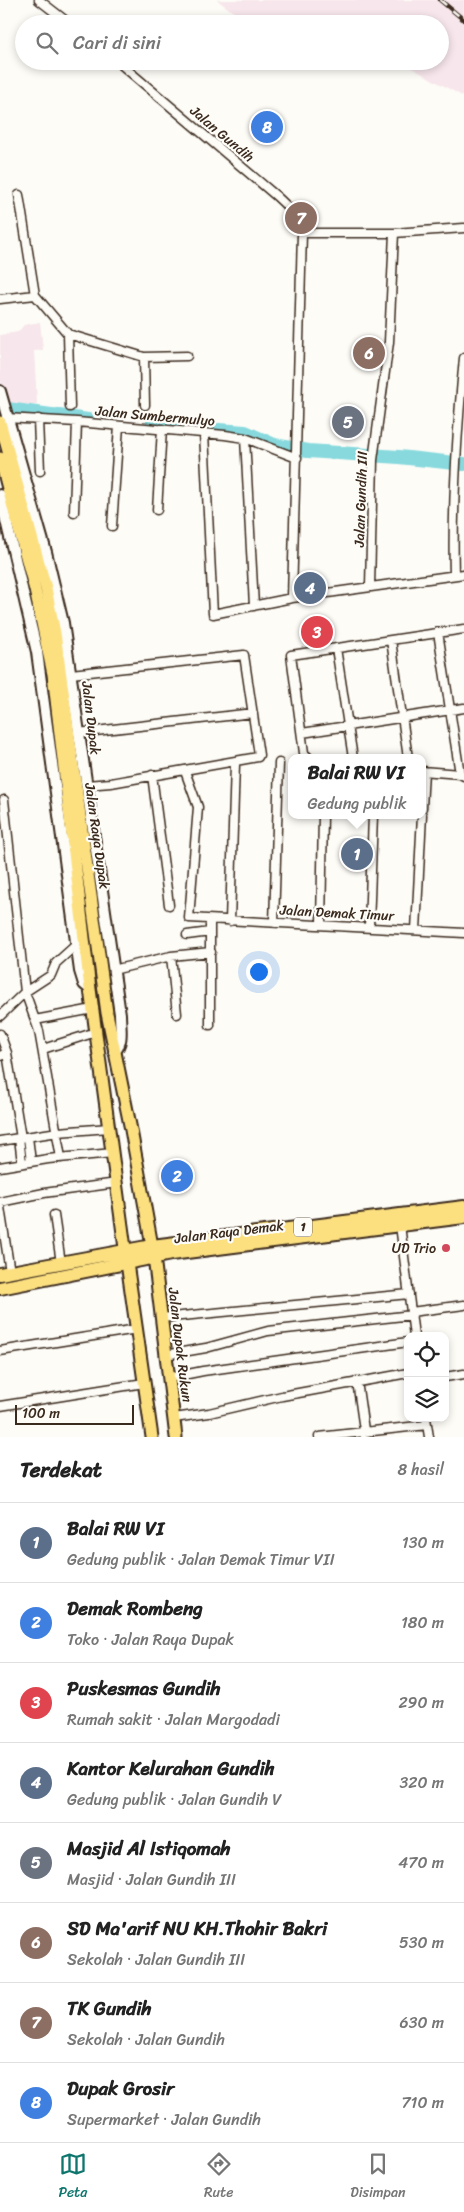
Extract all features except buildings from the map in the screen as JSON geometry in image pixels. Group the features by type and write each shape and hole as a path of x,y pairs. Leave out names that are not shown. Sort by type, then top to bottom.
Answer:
{"highway":[{"name":"Jalan Raya Demak","path":"153,1252 400,1225 459,1213"},
{"name":"Jalan Raya Demak","path":"0,1288 153,1252 459,1213"},
{"name":"Jalan Raya Demak","path":"5,1273 61,1263 126,1257"}],"main road":[{"name":"Jalan Dupak","path":"0,391 4,419 48,562 63,623 113,970 120,1032 119,1046 114,1052"},
{"name":"Jalan Raya Dupak","path":"4,419 46,588 55,633 88,886 114,1052 130,1123 153,1252"},
{"name":"Jalan Raya Dupak","path":"0,458 35,590 51,665 90,989 118,1183 126,1257"},
{"path":"0,495 35,638 82,981 90,989"},
{"path":"43,700 56,698"},
{"name":"Jalan Dupak Rukun","path":"153,1252 176,1437"},
{"path":"126,1257 152,1437"}],"street":[{"path":"39,0 58,15"},
{"name":"Jalan Gundih","path":"128,70 281,201 300,223 302,233"},
{"path":"19,195 35,295 68,334 144,357 187,356"},
{"path":"292,598 302,233 394,233 464,228"},
{"name":"Jalan Gundih III","path":"370,587 374,456 389,342 394,233"},
{"path":"0,299 35,295"},
{"path":"68,334 70,407"},
{"path":"144,357 145,405"},
{"path":"454,575 452,521 454,465 464,358"},
{"name":"Jalan Sumbermulyo","path":"4,419 38,419 204,433 245,438 297,452"},
{"path":"38,419 40,471"},
{"path":"74,512 77,422"},
{"path":"112,526 119,426"},
{"path":"157,510 162,429"},
{"path":"204,433 213,614 292,598 464,574"},
{"path":"245,438 254,606"},
{"path":"454,465 464,468"},
{"path":"307,754 291,656 464,629"},
{"path":"426,771 462,775 438,632"},
{"path":"391,640 407,754"},
{"path":"336,648 352,754"},
{"path":"71,674 244,655 253,713 258,757 86,785"},
{"path":"302,733 464,708"},
{"path":"78,733 253,713"},
{"path":"274,923 279,763"},
{"path":"230,921 235,764"},
{"name":"Jalan Demak Timur","path":"186,774 198,807 189,918 464,934"},
{"path":"152,775 169,905"},
{"path":"4,800 25,992 43,1049 61,1158"},
{"path":"321,925 323,819"},
{"path":"369,927 372,819"},
{"path":"416,930 422,819"},
{"path":"210,920 210,1025"},
{"path":"187,935 210,932"},
{"path":"0,1016 25,992 51,975 56,963 77,944"},
{"path":"113,970 171,956 211,952"},
{"path":"171,956 177,1014"},
{"path":"35,1020 93,1009"},
{"path":"43,1049 96,1032"},
{"path":"0,1034 23,1138 31,1162"},
{"path":"0,1141 58,1132 109,1128"},
{"path":"22,1164 23,1138"},
{"path":"0,1167 61,1158 113,1154"},
{"path":"0,1202 44,1193 118,1183"},
{"path":"0,1207 5,1273"},
{"path":"54,1216 61,1263"},
{"path":"400,1225 414,1332"},
{"path":"161,1318 409,1294"},
{"path":"166,1355 206,1348 268,1331 412,1314 464,1305"},
{"path":"0,1351 137,1329"},
{"path":"168,1378 203,1371 404,1343"},
{"path":"174,1418 209,1413 282,1396 404,1374"},
{"path":"449,1377 464,1374"},
{"path":"358,1381 365,1434"},
{"path":"0,1406 144,1383"},
{"path":"319,1437 365,1434 427,1422 429,1437"},
{"path":"143,1437 152,1437"}],"shaded area":[{"path":"217,0 464,0 464,97 415,70 449,70 449,15 238,15"},
{"path":"40,322 43,350 34,351 37,404 6,406 0,378 0,335 18,332 24,325"}],"waterway":[{"path":"0,408 88,420"},
{"path":"152,425 245,432 274,445 308,451 399,457 464,464"}],"railway":[{"path":"440,0 464,20"}],"place":[{"name":"Dupak Grosir","path":"267,127"},
{"name":"TK Gundih","path":"301,218"},
{"name":"SD Ma'arif NU KH.Thohir Bakri","path":"369,353"},
{"name":"Masjid Al Istiqomah","path":"348,422"},
{"name":"Kantor Kelurahan Gundih","path":"310,588"},
{"name":"Puskesmas Gundih","path":"317,632"},
{"name":"Balai RW VI","path":"357,854"},
{"name":"Demak Rombeng","path":"177,1176"},
{"name":"UD Trio","path":"446,1248"}]}
